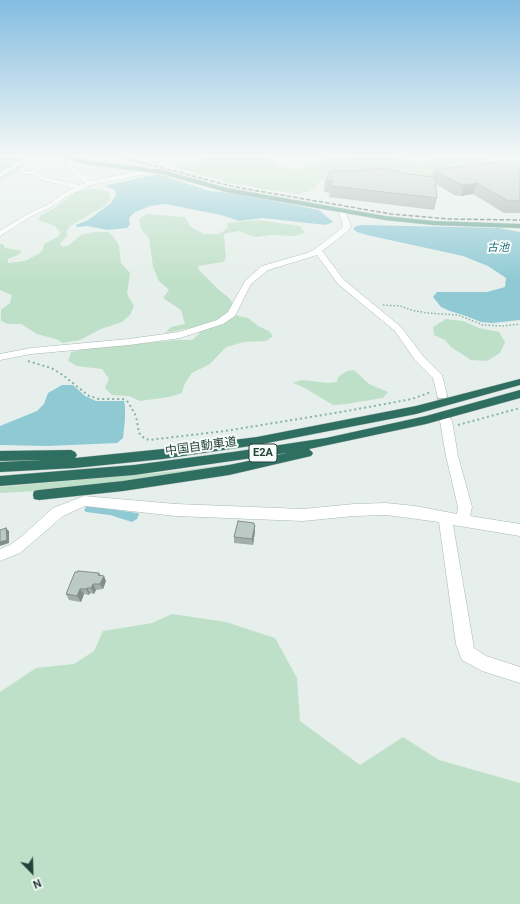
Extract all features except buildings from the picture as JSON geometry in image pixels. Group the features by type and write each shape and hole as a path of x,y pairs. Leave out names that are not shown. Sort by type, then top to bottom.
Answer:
{"highway":[{"name":"中国自動車道","path":"0,467 163,454 257,441 416,410 520,382"},
{"name":"中国自動車道","path":"0,482 126,471 233,457 326,442 426,420 520,394"},
{"path":"40,495 123,486 229,470 353,443 426,420"},
{"path":"0,456 65,456 221,442 257,441"}],"main road":[{"path":"271,198 405,221 520,226"}],"street":[{"path":"0,234 28,216 53,204 60,198"},
{"path":"0,357 31,351 129,342 192,332 220,322 232,314 248,283 266,268 318,251 347,226 342,211"},
{"path":"318,251 341,282 398,329 419,358 438,377 441,393"},
{"path":"446,424 452,456 465,506 463,520"},
{"path":"0,555 15,549 26,541 58,512 84,501 96,500 148,508 303,515 354,510 386,509 445,517 520,530"},
{"path":"445,517 464,644 468,654 482,663 520,675"}],"path":[{"path":"371,308 379,305 395,305 415,311 458,315 483,325 491,326 520,324"},
{"path":"24,360 51,368 63,375 89,396 99,399 123,399 128,402 136,416 139,433 144,438 149,440 225,431 389,404 441,393"},
{"path":"446,424 480,420 520,408"}],"green space":[{"path":"68,198 110,198 103,207 70,226 67,230 67,236 60,243 62,247 69,245 81,235 93,232 108,232 112,235 119,245 121,263 130,273 127,294 134,306 130,315 122,322 101,329 80,340 62,343 59,340 37,334 21,324 8,324 1,321 1,310 10,303 12,295 0,290 0,244 3,244 5,248 22,251 18,255 8,259 8,263 25,261 40,253 44,244 59,236 60,232 55,226 38,220 41,215 55,208"},
{"path":"147,214 185,217 191,227 204,234 218,234 228,227 227,223 259,220 300,226 305,233 293,236 272,235 255,237 239,231 224,234 226,258 223,262 198,266 199,270 228,297 232,302 232,311 238,316 248,318 258,326 269,331 273,336 266,341 244,342 226,347 210,364 192,373 185,383 182,393 169,397 140,401 129,396 112,395 105,388 109,379 102,369 77,366 68,361 71,352 90,348 192,340 200,333 190,328 165,333 171,327 185,324 181,310 163,298 169,290 159,281 153,267 149,238 141,229 139,219"},
{"path":"446,319 463,321 479,328 499,332 505,342 500,353 487,361 471,360 451,347 445,340 434,335 433,327"},
{"path":"354,370 369,384 388,392 383,398 333,405 305,388 293,383 301,380 328,383 337,382 338,377 347,371"},
{"path":"239,463 183,475 56,490 0,493 0,487 177,471"},
{"path":"172,614 226,622 275,638 297,678 300,721 360,765 403,737 439,760 520,783 520,904 0,904 0,692 36,668 74,664 94,651 103,631 152,623"}],"water":[{"path":"114,198 260,198 319,210 333,222 326,225 263,218 239,221 221,215 165,204 150,206 135,212 129,218 130,224 127,228 108,230 87,226 77,227 76,225 88,220 111,203"},
{"name":"古池","path":"356,226 499,228 520,232 520,320 492,323 481,322 441,307 433,297 437,292 487,292 505,287 506,278 488,266 463,256 367,235 353,229"},
{"path":"62,385 73,385 85,396 96,401 124,401 125,419 123,438 117,443 48,446 0,445 0,426 37,411 44,404 48,393"},
{"path":"87,506 139,514 137,519 132,522 110,515 86,512 84,510"}],"tunnel":[{"path":"442,395 446,421"}],"railway":[{"path":"300,198 391,214 449,219 520,220"}]}
